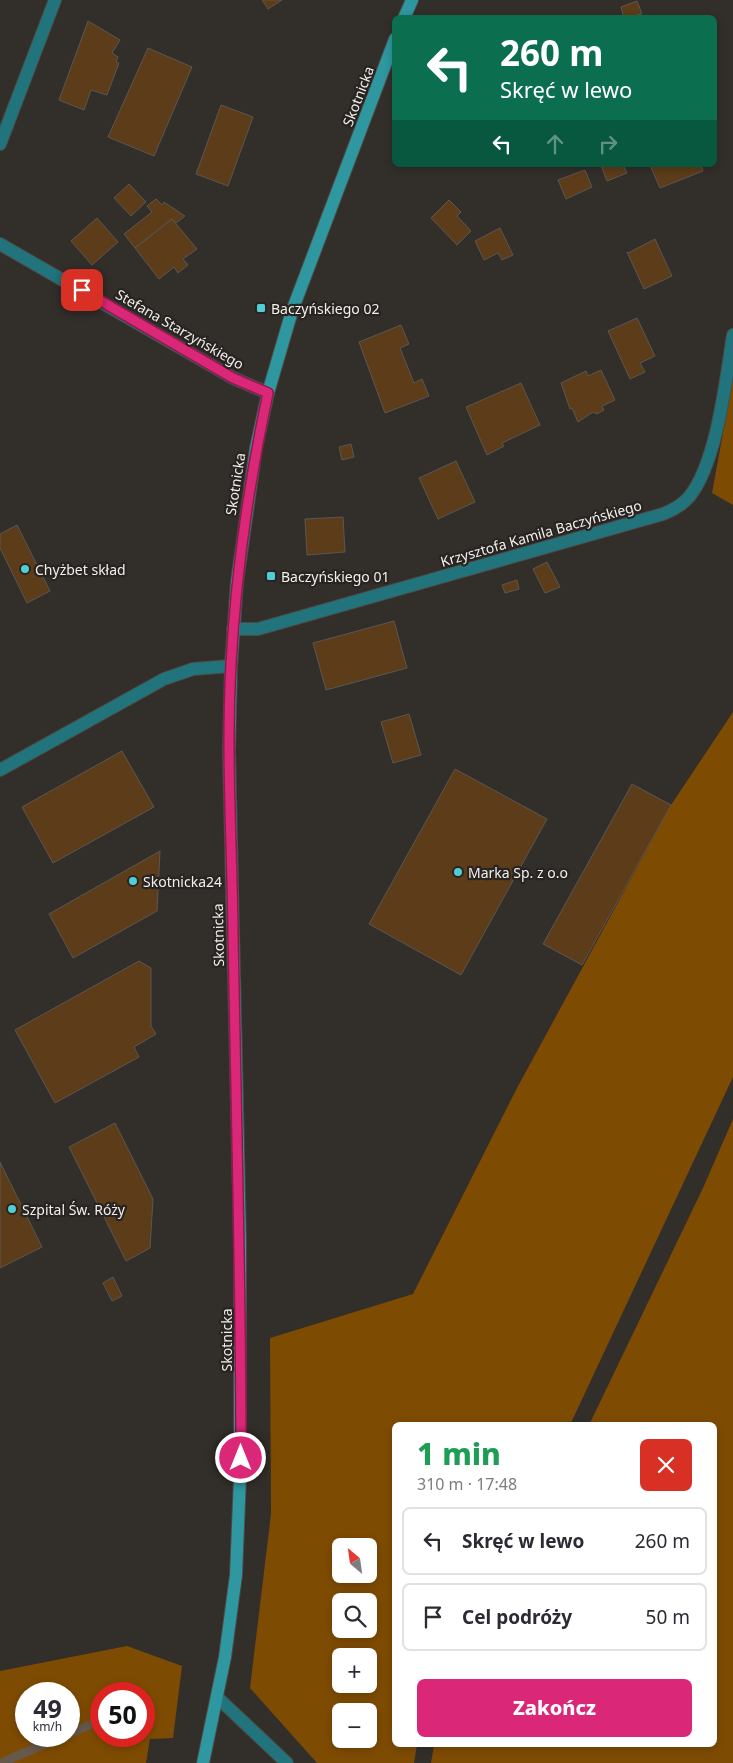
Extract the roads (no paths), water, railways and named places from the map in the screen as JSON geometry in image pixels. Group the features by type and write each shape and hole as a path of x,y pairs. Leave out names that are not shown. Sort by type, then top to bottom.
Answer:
{"main road":[{"path":"405,15 412,0"},
{"name":"Skotnicka","path":"203,1763 218,1698 236,1575 240,1477 240,1241 229,751 231,666 243,533 256,448 268,393 292,311 392,47"}],"street":[{"path":"0,144 55,0"},
{"name":"Stefana Starzyńskiego","path":"0,244 233,378 268,393"},
{"name":"Krzysztofa Kamila Baczyńskiego","path":"234,629 258,629 664,514 678,507 689,497 708,462 726,383 733,334"},
{"path":"0,770 164,679 193,669 231,666"},
{"path":"218,1698 287,1763"}],"waterway":[{"path":"80,1729 90,1725"},
{"path":"1,1763 38,1747"}],"place":[{"name":"Baczyńskiego 02","path":"261,308"},
{"name":"Chyżbet skład","path":"25,569"},
{"name":"Baczyńskiego 01","path":"271,576"},
{"name":"Marka Sp. z o.o","path":"458,872"},
{"name":"Skotnicka24","path":"133,881"},
{"name":"Szpital Św. Róży","path":"12,1209"}]}
